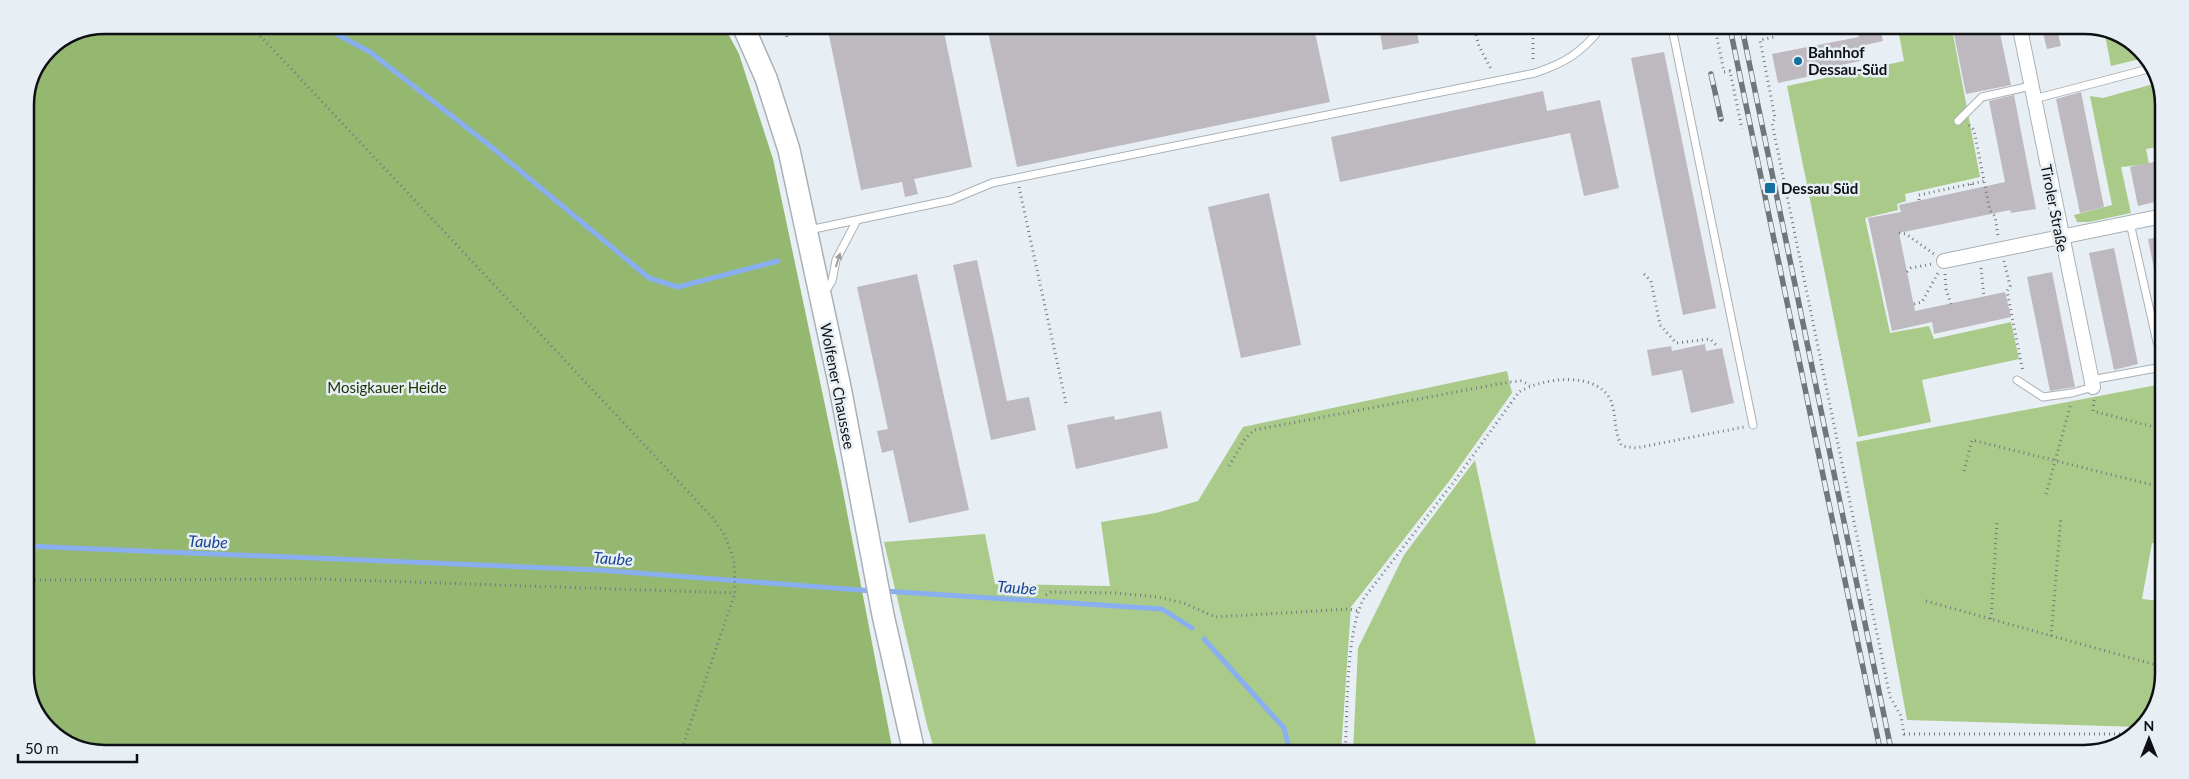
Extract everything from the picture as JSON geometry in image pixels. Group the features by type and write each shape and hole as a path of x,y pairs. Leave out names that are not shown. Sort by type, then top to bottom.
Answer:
{"main road":[{"name":"Wolfener Chaussee","path":"747,34 774,99 788,150 821,298 873,569 912,745"}],"street":[{"name":"Tiroler Straße","path":"2021,34 2092,383"},
{"path":"1944,261 2155,218"}],"lane":[{"path":"806,231 856,222 951,200 992,183 1535,73 1558,65 1578,53 1595,34"},
{"path":"1673,34 1753,425"},
{"path":"1958,122 1982,97 2032,93 2146,69"},
{"path":"821,298 832,281 836,260 856,222"},
{"path":"2130,223 2155,333"},
{"path":"2017,380 2043,397 2072,393 2092,383 2155,369"}],"path":[{"path":"258,34 712,517 725,536 734,560 735,593 683,745"},
{"path":"786,34 786,39"},
{"path":"1533,34 1533,64 1535,73"},
{"path":"1716,34 1724,72 1730,71 1742,129"},
{"path":"1774,34 1774,36 1760,40 1775,118 1772,122 1890,697 1901,716 1904,734 2123,734"},
{"path":"1476,35 1479,46 1491,66 1494,81"},
{"path":"1018,179 1066,403"},
{"path":"1920,200 1919,194 1984,181"},
{"path":"1972,184 1972,189"},
{"path":"1899,233 1906,234 1944,261"},
{"path":"1978,254 1984,297"},
{"path":"1907,272 1911,268 1944,261"},
{"path":"1914,304 1922,302 1944,261"},
{"path":"1944,261 1946,290 1950,304"},
{"path":"1644,274 1651,280 1660,325 1676,343 1705,338 1710,339 1716,345"},
{"path":"1345,745 1351,646 1358,611 1364,598 1519,392 1530,385 1574,379 1587,381 1600,389 1610,400 1617,438 1622,446 1636,448 1753,425"},
{"path":"1229,466 1245,438 1254,430 1521,380 1530,385"},
{"path":"2092,383 2093,411 2155,427"},
{"path":"2046,494 2072,393"},
{"path":"1964,471 1972,440 2155,485"},
{"path":"2051,636 2061,517"},
{"path":"1991,619 1997,521"},
{"path":"34,580 322,579 735,593"},
{"path":"1046,595 1051,592 1116,593 1158,597 1184,603 1215,617 1350,609 1358,611"},
{"path":"1926,601 2155,665"}],"green space":[{"name":"Mosigkauer Heide","path":"105,34 728,34 739,54 773,159 841,481 892,745 105,745 91,744 69,736 43,710 35,688 34,679 34,105 35,91 39,78 46,65 65,46 91,35"},
{"path":"1899,34 1953,34 1980,177 1905,194 1906,201 1897,204 1898,210 1865,218 1890,333 1929,326 1934,339 2011,322 2019,359 1922,380 1931,422 1858,437 1787,86 1904,61"},
{"path":"2105,38 2120,43 2138,59 2111,66"},
{"path":"2152,84 2155,100 2155,147 2146,149 2149,164 2121,167 2131,213 2089,222 2077,222 2074,215 2112,205 2090,96 2103,98"},
{"path":"1507,371 1512,393 1450,480 1351,607 1341,745 933,745 884,542 985,534 995,584 1110,586 1101,522 1156,513 1198,501 1243,427"},
{"path":"2155,385 2155,544 2152,543 2142,599 2155,600 2155,674 2154,688 2143,714 2124,714 2124,727 1907,720 1856,442"},
{"path":"1475,460 1536,745 1353,745 1358,648 1404,555"}],"building":[{"path":"829,34 944,34 972,167 914,179 918,194 905,197 902,182 861,190"},
{"path":"988,34 1315,34 1330,102 1017,167"},
{"path":"1380,34 1417,34 1419,43 1383,50"},
{"path":"1858,34 1881,34 1883,41 1861,46 1864,60 1824,69 1825,73 1778,83 1772,54 1859,37"},
{"path":"1954,34 2000,34 2011,85 1966,94"},
{"path":"2043,34 2058,34 2061,46 2047,49"},
{"path":"1664,52 1716,308 1683,315 1631,58"},
{"path":"1543,91 1547,111 1600,100 1619,188 1584,196 1570,133 1340,182 1331,137"},
{"path":"2081,92 2104,207 2080,213 2056,99"},
{"path":"2014,95 2036,209 2011,213 2010,210 1899,233 1915,311 2005,292 2011,317 1934,334 1932,322 1892,331 1868,218 1901,212 1899,205 2005,182 1989,101"},
{"path":"2155,162 2155,202 2138,206 2130,167"},
{"path":"1269,193 1301,345 1241,358 1208,207"},
{"path":"2155,238 2155,274 2148,239"},
{"path":"2114,248 2138,364 2114,370 2089,253"},
{"path":"977,260 1007,401 1029,397 1036,430 991,440 953,265"},
{"path":"2052,272 2075,387 2050,391 2027,277"},
{"path":"917,274 969,510 909,523 893,450 882,453 877,431 888,429 857,287"},
{"path":"1705,344 1706,351 1722,348 1734,403 1691,413 1682,370 1652,376 1647,350 1671,346 1672,351"},
{"path":"1161,411 1168,448 1076,469 1067,425 1114,416 1115,420"}],"waterway":[{"path":"337,34 370,52 489,145 649,278 678,287 778,261"},
{"name":"Taube","path":"34,546 598,570 873,591"},
{"name":"Taube","path":"884,591 1162,609 1192,628"},
{"name":"Taube","path":"1204,639 1284,728 1288,745"}],"railway":[{"path":"1731,34 1879,745"},
{"path":"1743,34 1890,745"},
{"path":"1711,74 1721,119"}],"place":[{"name":"Bahnhof Dessau-Süd","path":"1798,61"},
{"name":"Dessau Süd","path":"1770,188"}]}
